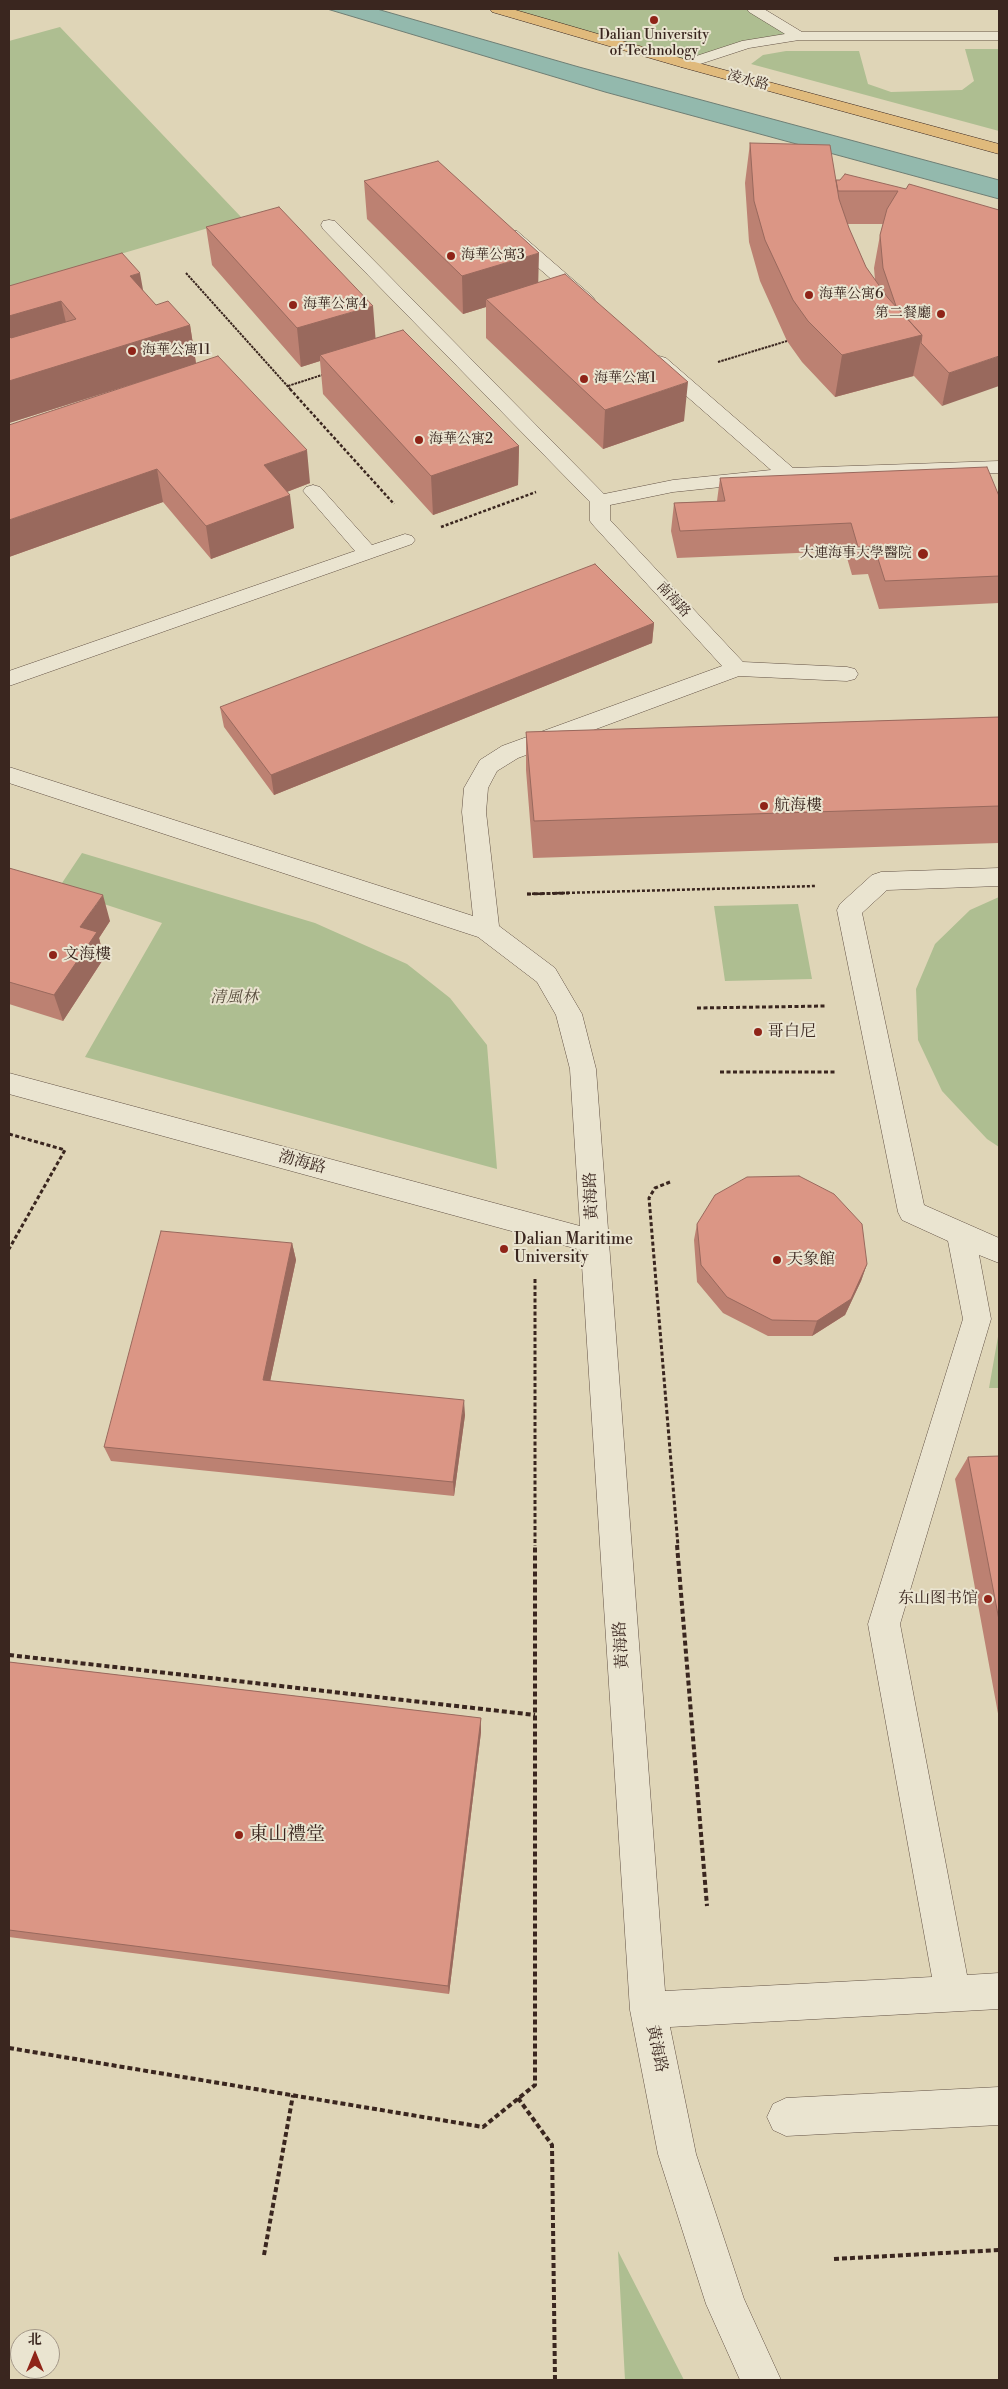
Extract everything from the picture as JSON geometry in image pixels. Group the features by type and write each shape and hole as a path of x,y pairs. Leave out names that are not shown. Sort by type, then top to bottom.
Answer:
{"main road":[{"name":"凌水路","path":"498,9 686,64 999,149"}],"street":[{"path":"754,9 799,36"},
{"path":"686,64 747,44 799,36 996,36 999,17"},
{"path":"329,225 600,501 672,486 788,474 999,467"},
{"path":"501,227 598,311"},
{"path":"644,350 788,474"},
{"path":"313,491 368,553"},
{"name":"南海路","path":"600,501 600,521 736,670"},
{"path":"9,679 404,540"},
{"path":"487,930 474,812 476,788 488,766 510,752 736,670 847,674"},
{"name":"黃海路","path":"9,775 487,930 546,975 570,1014 583,1069 592,1180 594,1242 648,2010 677,2154 726,2304 761,2380"},
{"path":"999,877 881,880 849,910 912,1212 999,1251"},
{"name":"渤海路","path":"9,1084 594,1242"},
{"path":"952,1994 884,1624 977,1319 960,1234"},
{"path":"648,2010 999,1992"},
{"path":"786,2117 999,2106"}],"path":[{"path":"186,273 395,504"},
{"path":"674,375 787,341"},
{"path":"440,528 576,477"},
{"path":"524,894 813,886"},
{"path":"697,1008 869,1006"},
{"path":"720,1072 883,1072"},
{"path":"9,1134 65,1150 9,1249"},
{"path":"670,1182 655,1188 649,1198 707,1906"},
{"path":"9,2048 483,2127 535,2085 534,1279"},
{"path":"9,1654 535,1714"},
{"path":"264,2256 293,2095"},
{"path":"518,2098 552,2145 555,2380"},
{"path":"834,2259 999,2250"}],"green space":[{"path":"507,9 753,9 799,36 747,44 686,64"},
{"path":"60,27 242,218 9,287 9,41"},
{"path":"965,49 999,49 999,131 751,64 763,55 786,51 859,51 868,84 891,92 962,90 974,81"},
{"name":"清風林","path":"82,853 315,923 407,964 450,998 487,1045 497,1169 85,1057 162,923 58,889"},
{"path":"999,897 999,1147 987,1139 942,1091 918,1040 916,989 935,944 970,910"},
{"path":"798,904 812,979 725,981 714,906"},
{"path":"999,1331 999,1388 989,1388"},
{"path":"618,2251 684,2380 625,2380"}],"water":[{"path":"327,9 377,9 579,67 999,180 999,199 605,92"}],"building":[{"path":"750,143 830,145 839,199 866,267 888,298 922,335 842,355 808,321 793,300 765,240 754,201"},
{"path":"438,161 539,253 462,276 364,181"},
{"name":"第二餐廳","path":"845,174 906,189 909,184 999,210 999,356 949,373 921,343 922,335 896,306 883,268 880,235 887,209 898,191 838,191 836,180 840,180"},
{"path":"279,207 373,306 297,328 206,227"},
{"path":"122,253 140,273 130,276 156,305 168,301 190,325 9,381 9,336 11,338 76,319 61,301 9,316 9,286"},
{"path":"565,274 688,382 605,410 486,299"},
{"path":"403,330 519,446 431,476 320,355"},
{"path":"218,356 307,450 264,465 290,495 206,526 157,469 9,520 9,425"},
{"path":"987,467 999,496 999,576 885,581 874,546 858,547 851,523 680,531 674,503 725,501 720,478"},
{"path":"595,564 654,623 271,775 220,707"},
{"path":"999,717 999,806 534,821 526,732"},
{"name":"文海樓","path":"9,868 103,895 80,927 97,932 54,995 9,982"},
{"name":"天象館","path":"799,1176 834,1194 862,1224 867,1264 851,1299 817,1321 772,1320 727,1297 701,1265 697,1224 715,1195 747,1177"},
{"path":"161,1231 292,1243 263,1380 464,1400 453,1482 104,1447"},
{"path":"999,1456 999,1620 968,1457"},
{"name":"東山禮堂","path":"9,1662 481,1718 448,1986 9,1930"}],"place":[{"name":"Dalian University of Technology","path":"654,20"},
{"name":"海華公寓3","path":"451,256"},
{"name":"海華公寓6","path":"809,295"},
{"name":"海華公寓4","path":"293,305"},
{"name":"第二餐廳","path":"941,314"},
{"name":"海華公寓11","path":"132,351"},
{"name":"海華公寓1","path":"584,379"},
{"name":"海華公寓2","path":"419,440"},
{"name":"大連海事大學醫院","path":"923,554"},
{"name":"航海樓","path":"764,806"},
{"name":"文海樓","path":"53,955"},
{"name":"哥白尼","path":"758,1032"},
{"name":"Dalian Maritime University","path":"504,1249"},
{"name":"天象館","path":"777,1260"},
{"name":"东山图书馆","path":"988,1599"},
{"name":"東山禮堂","path":"239,1835"}]}
